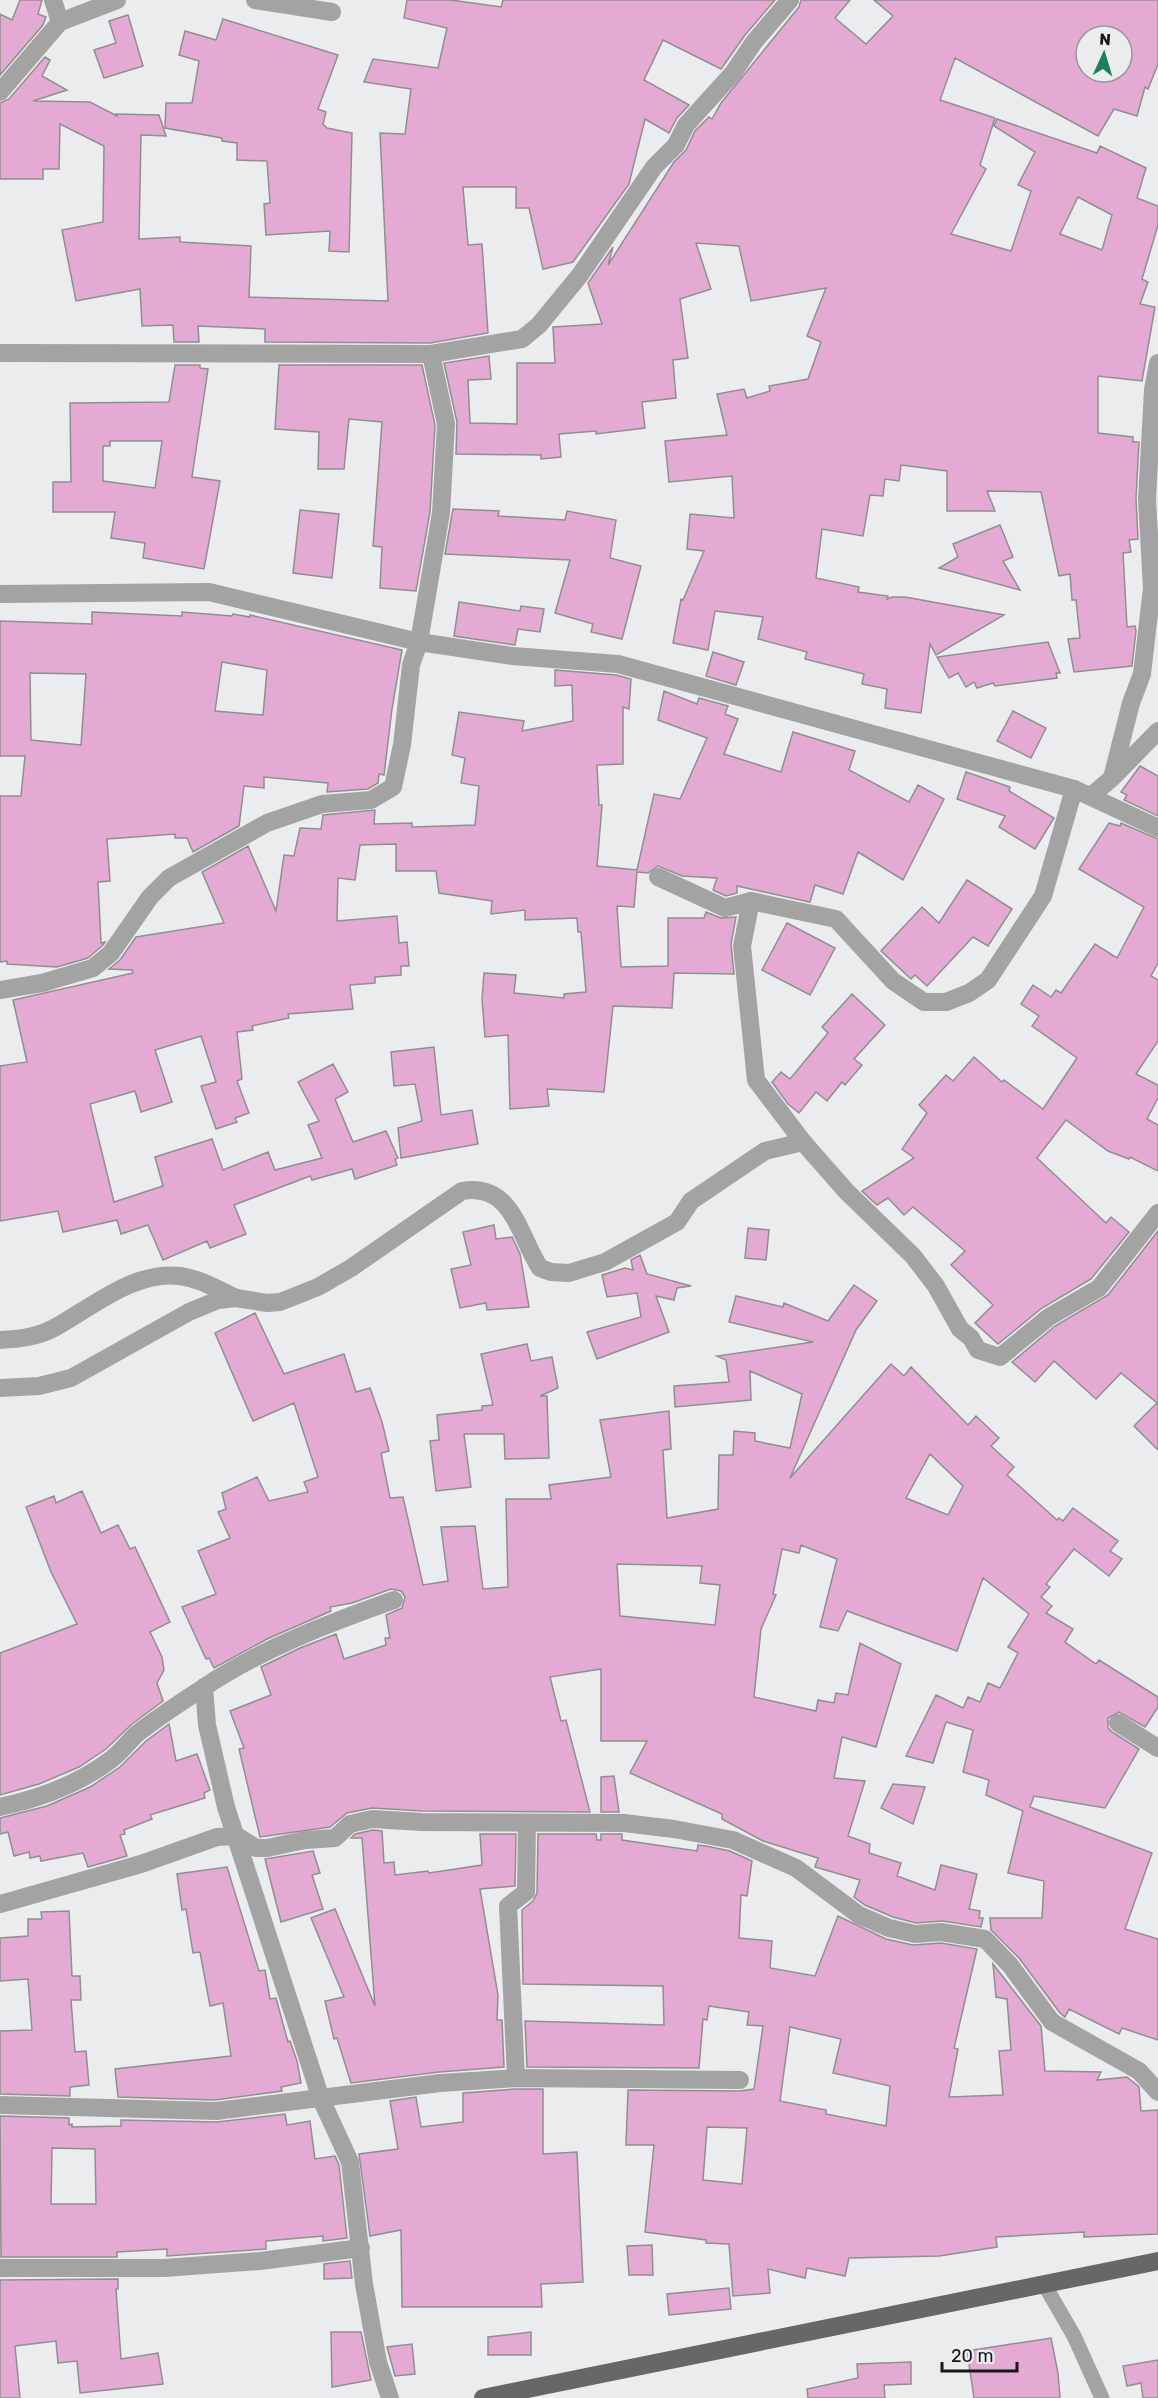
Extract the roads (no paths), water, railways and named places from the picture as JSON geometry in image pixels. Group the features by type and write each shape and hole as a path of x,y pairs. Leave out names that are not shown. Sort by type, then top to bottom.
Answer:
{"main road":[{"path":"483,2398 1158,2261"}],"street":[{"path":"53,0 60,22"},
{"path":"0,92 60,22 117,0"},
{"path":"255,0 332,12"},
{"path":"0,353 431,354 522,339 539,326 580,275 654,167 676,145 686,125 733,73 754,42 790,0"},
{"path":"0,990 42,983 93,968 111,953 150,897 169,878 267,823 322,804 372,800 393,787 402,745 411,665 419,642 441,513 446,424 431,354"},
{"path":"1112,778 1131,704 1142,674 1152,588 1147,499 1153,390 1158,363"},
{"path":"0,594 209,592 419,642 513,656 618,664 1082,793 1158,828"},
{"path":"658,877 725,908 751,901 836,919 893,981 924,1002 946,1002 969,993 988,980 1043,896 1082,793 1112,778 1158,731"},
{"path":"751,901 742,946 756,1080 803,1142 846,1191 912,1256 936,1286 960,1329 971,1338 978,1350 1000,1357 1049,1317 1099,1288 1158,1213"},
{"path":"0,1388 39,1386 71,1378 189,1312 218,1300 274,1302 318,1287 351,1268 462,1191 474,1188 490,1192 503,1201 524,1235 540,1268 552,1272 569,1273 587,1269 653,1238 678,1222 691,1202 765,1151 803,1142"},
{"path":"0,1340 34,1336 128,1286 157,1277 178,1276 201,1281 236,1299"},
{"path":"0,1807 51,1792 109,1761 139,1732 204,1687 297,1638 342,1618 394,1600"},
{"path":"204,1687 207,1725 216,1769 321,2099 350,2162 364,2284 378,2362 390,2398"},
{"path":"1118,1723 1158,1748"},
{"path":"0,1904 141,1863 217,1837 237,1836 256,1848 267,1848 305,1840 335,1838 350,1824 372,1819 422,1822 624,1823 733,1840 796,1868 859,1915 889,1928 915,1934 941,1932 985,1939 1010,1965 1052,2022 1139,2071 1158,2092"},
{"path":"516,2078 508,1906 526,1892 527,1823"},
{"path":"0,2105 216,2111 440,2083 516,2078 740,2080"},
{"path":"0,2268 164,2268 260,2261 361,2248"}],"lane":[{"path":"1044,2284 1074,2336 1101,2398"}]}
